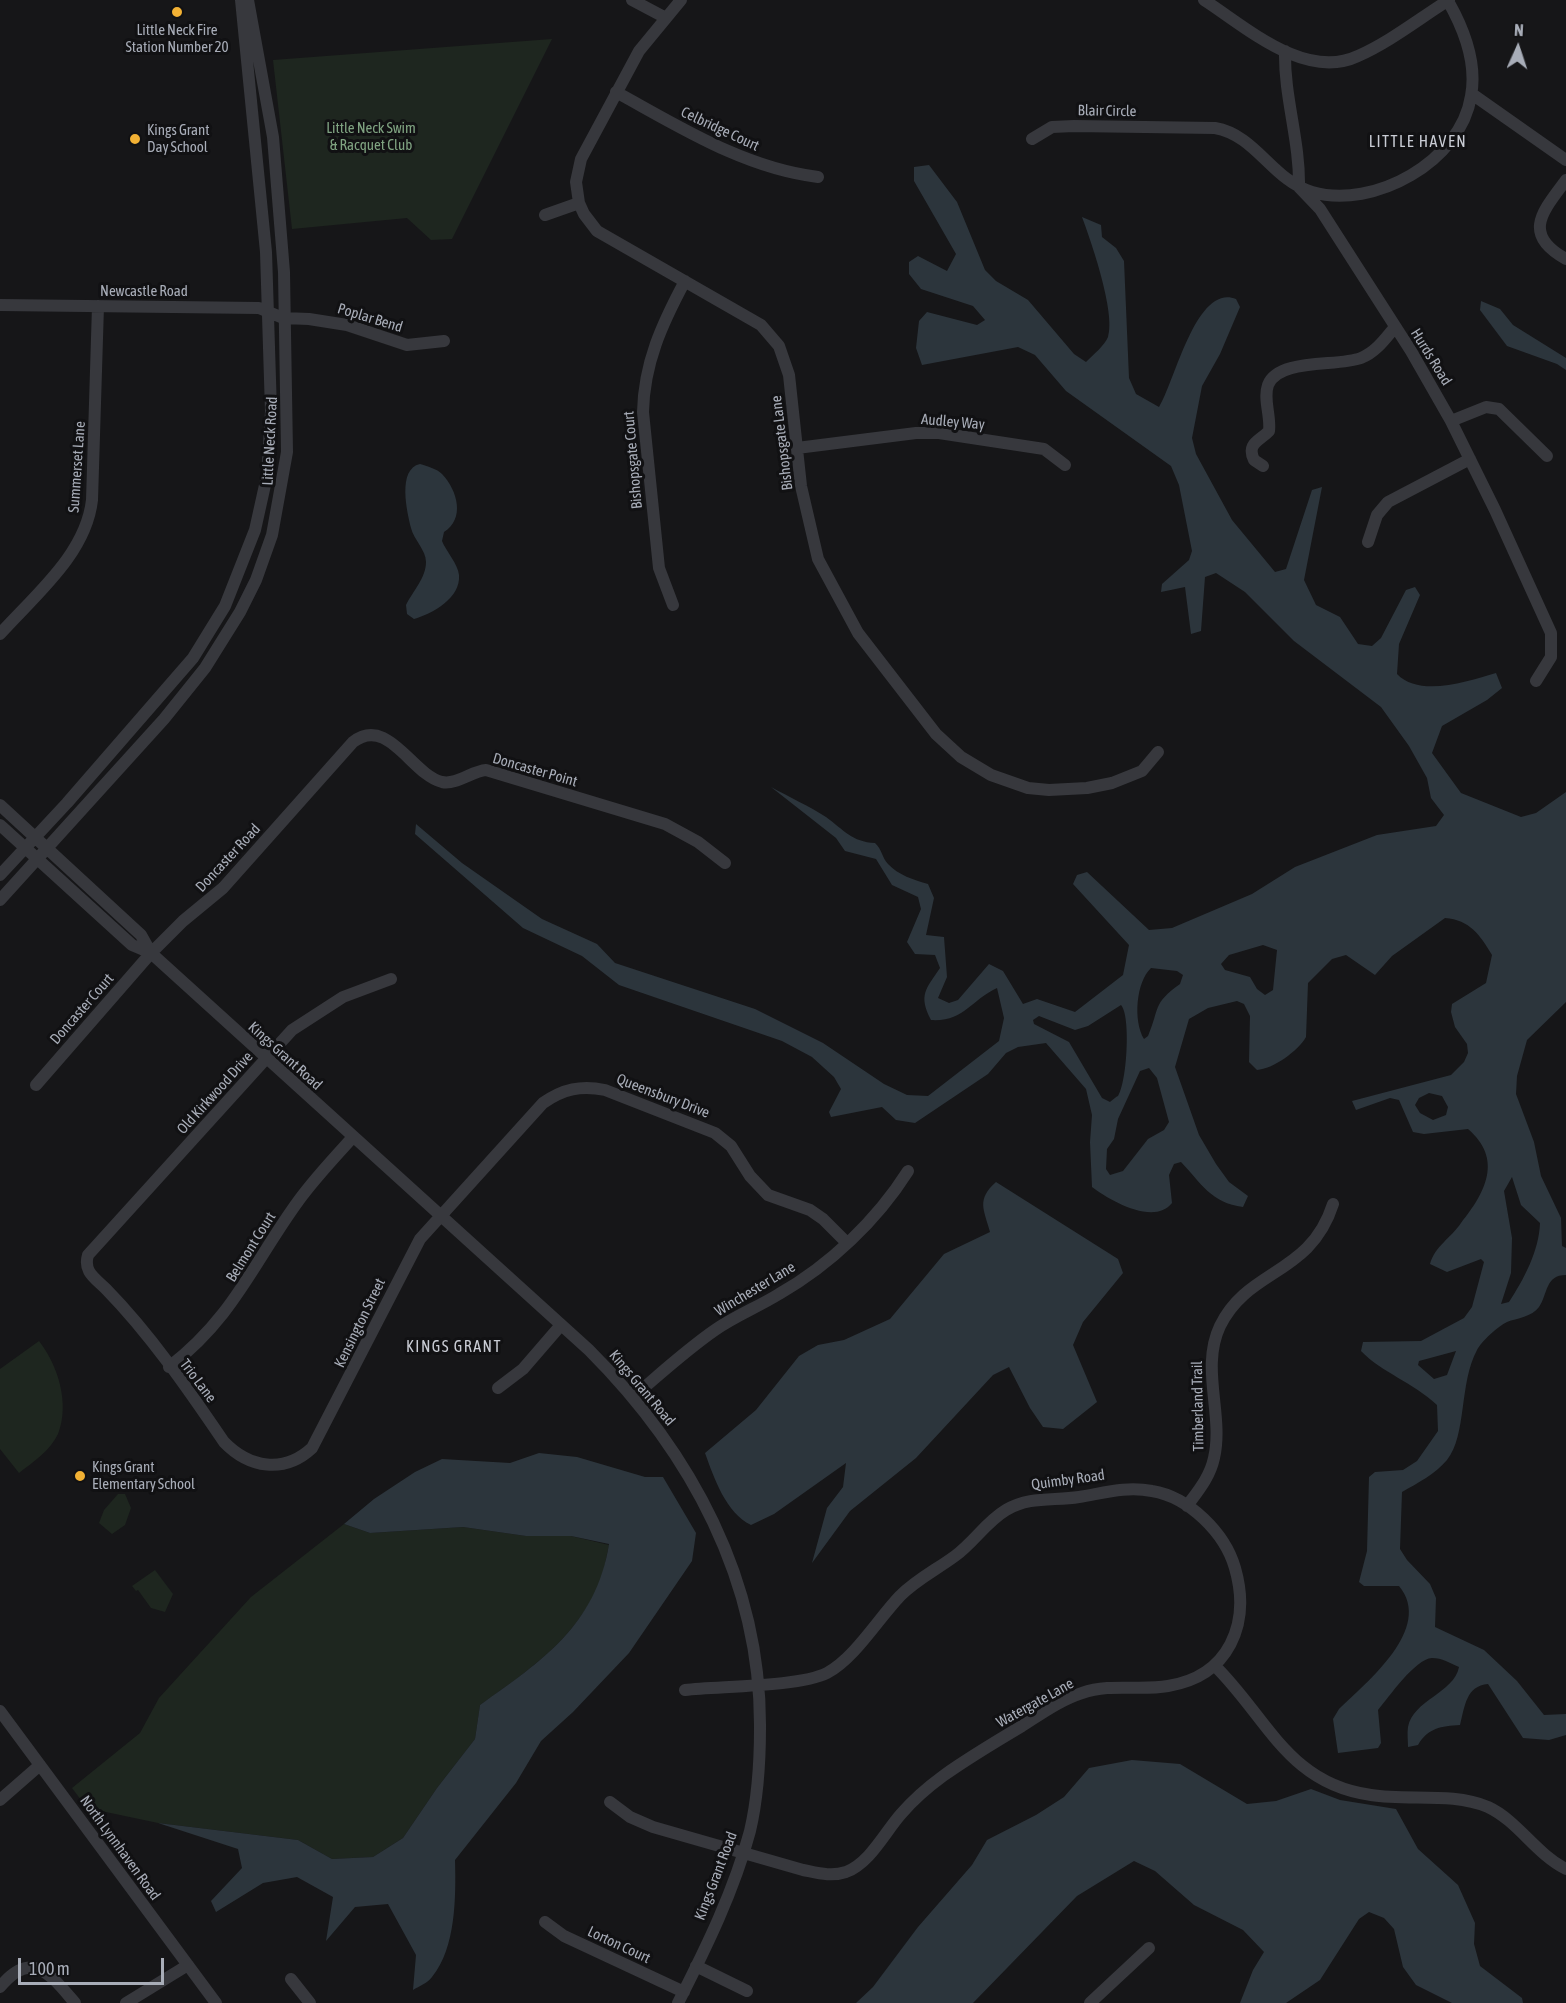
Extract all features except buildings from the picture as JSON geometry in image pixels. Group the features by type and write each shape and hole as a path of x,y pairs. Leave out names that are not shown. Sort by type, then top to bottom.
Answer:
{"street":[{"name":"Little Neck Road","path":"0,875 174,682 210,632 235,584 255,530 267,476 271,411 261,189 247,76 241,0"},
{"name":"Little Neck Road","path":"0,900 188,691 222,644 256,580 272,535 284,482 289,422 286,318 280,203 263,74 248,0"},
{"path":"632,0 666,18"},
{"name":"Bishopsgate Lane","path":"681,0 639,51 581,159 576,182 579,203 584,214 597,231 761,325 779,346 789,375 808,520 818,559 858,633 947,745 991,775 1028,788 1049,790 1087,788 1122,779 1142,771 1158,752"},
{"path":"1204,0 1285,51 1309,60 1324,62 1357,57 1448,0 1468,47 1472,69 1472,94 1465,117 1452,139 1430,161 1394,183 1366,192 1340,196 1313,192 1299,187 1298,158 1286,79 1285,51"},
{"path":"247,76 263,74"},
{"name":"Celbridge Court","path":"616,92 706,141 747,159 784,171 818,177"},
{"path":"1472,94 1566,160"},
{"name":"Blair Circle","path":"1032,139 1052,127 1215,128 1236,134 1278,173 1299,187"},
{"path":"1566,180 1542,213 1539,228 1546,243 1566,259"},
{"name":"Hurds Road","path":"1299,187 1320,209 1395,327 1451,421 1470,459 1551,633 1551,657 1536,681"},
{"path":"545,214 579,203"},
{"name":"Bishopsgate Court","path":"673,605 659,568 643,393 652,351 685,281"},
{"name":"Newcastle Road","path":"0,305 206,307 268,310 286,318"},
{"name":"Summerset Lane","path":"0,634 74,550 87,523 92,500 98,306"},
{"name":"Poplar Bend","path":"286,318 309,318 347,325 407,345 444,341"},
{"path":"1263,466 1254,460 1251,449 1253,444 1269,431 1269,409 1266,395 1274,376 1286,369 1362,358 1380,345 1395,327"},
{"path":"1451,421 1486,407 1498,409 1547,456"},
{"name":"Audley Way","path":"797,448 916,433 939,433 1044,449 1065,465"},
{"path":"1368,542 1377,514 1388,502 1470,459"},
{"name":"Doncaster Point","path":"322,779 353,742 366,735 374,735 388,740 441,782 453,782 477,770 486,770 665,824 698,842 725,862"},
{"name":"Doncaster Road","path":"151,953 183,921 223,888 322,779"},
{"name":"Kings Grant Road","path":"0,805 141,935 151,953 561,1325 633,1397 661,1434 705,1502 721,1535 743,1596 759,1683 758,1788 744,1853 732,1886 681,1998"},
{"name":"Kings Grant Road","path":"0,825 132,945 151,953"},
{"name":"Doncaster Court","path":"36,1085 151,953"},
{"name":"Old Kirkwood Drive","path":"86,1262 88,1255 145,1190 292,1030 324,1007 359,990 391,979"},
{"name":"Queensbury Drive","path":"440,1216 543,1103 566,1090 591,1087 663,1111 715,1133 731,1146 750,1176 768,1195 810,1210 823,1219 847,1243"},
{"name":"Belmont Court","path":"170,1367 195,1347 229,1309 298,1201 353,1137"},
{"name":"Winchester Lane","path":"633,1397 712,1332 780,1294 847,1243 893,1194 908,1171"},
{"name":"Timberland Trail","path":"1187,1506 1205,1480 1214,1460 1212,1363 1214,1342 1221,1324 1242,1296 1290,1264 1313,1244 1325,1225 1333,1204"},
{"name":"Kensington Street","path":"312,1448 413,1249 440,1216"},
{"name":"Trio Lane","path":"86,1262 89,1273 123,1307 224,1442 242,1457 259,1464 276,1466 296,1460 312,1448"},
{"path":"498,1388 523,1369 561,1325"},
{"name":"Quimby Road","path":"685,1690 801,1680 831,1671 915,1582 962,1551 998,1515 1022,1502 1135,1488 1163,1493 1187,1506 1221,1539 1232,1558 1240,1600 1235,1635 1224,1656 1215,1666"},
{"path":"1215,1666 1245,1697 1281,1748 1295,1762 1321,1779 1371,1796 1452,1799 1483,1806 1500,1814 1545,1856 1566,1869"},
{"name":"Watergate Lane","path":"610,1802 644,1824 826,1875 845,1873 861,1863 901,1814 936,1781 1066,1699 1099,1688 1150,1687 1184,1682 1215,1666"},
{"name":"North Lynnhaven Road","path":"0,1711 216,2003"},
{"path":"0,1800 40,1765"},
{"name":"Lorton Court","path":"545,1922 564,1936 681,1998"},
{"path":"1091,2003 1149,1948"},
{"path":"126,2003 188,1965"},
{"path":"696,1966 747,1990"},
{"path":"0,1987 19,1970 35,1967 51,1975 75,2003"},
{"path":"291,1979 310,2003"}],"green space":[{"name":"Little Neck Swim & Racquet Club","path":"552,39 452,239 431,240 407,218 292,229 273,60"},
{"path":"39,1341 57,1373 63,1410 58,1434 50,1446 19,1473 0,1449 0,1369"},
{"path":"118,1494 125,1494 131,1508 125,1525 112,1534 99,1523 104,1510"},
{"path":"344,1524 370,1533 463,1527 526,1536 571,1536 609,1545 599,1585 577,1622 532,1667 480,1705 475,1739 437,1788 403,1838 373,1857 332,1859 298,1840 158,1823 87,1808 72,1788 140,1733 159,1698 251,1597"},
{"path":"155,1570 173,1594 165,1612 151,1608 138,1590 136,1591 132,1586"}],"shaded area":[{"path":"929,165 957,202 985,270 996,281 1028,300 1074,354 1086,362 1108,337 1110,326 1106,295 1082,217 1101,225 1102,237 1116,248 1124,261 1129,378 1136,394 1159,407 1198,320 1209,306 1222,298 1236,299 1240,307 1220,354 1202,386 1192,438 1196,454 1232,520 1275,572 1286,569 1312,490 1322,487 1304,580 1316,605 1340,617 1358,644 1372,646 1381,638 1406,590 1415,587 1420,595 1399,644 1397,674 1418,685 1431,686 1458,683 1496,673 1502,688 1487,700 1442,726 1432,753 1461,793 1521,817 1536,813 1566,792 1566,1002 1527,1040 1517,1076 1516,1094 1534,1142 1541,1176 1561,1218 1562,1246 1566,1248 1566,1275 1554,1278 1536,1310 1503,1324 1477,1350 1471,1363 1461,1423 1453,1449 1447,1460 1437,1470 1402,1492 1400,1549 1407,1560 1430,1584 1436,1598 1435,1627 1484,1650 1517,1681 1544,1715 1566,1714 1566,1735 1549,1740 1523,1738 1488,1684 1471,1693 1465,1704 1460,1725 1431,1731 1418,1745 1408,1747 1408,1729 1411,1718 1425,1703 1450,1684 1459,1667 1436,1658 1425,1660 1410,1671 1378,1710 1381,1743 1378,1748 1338,1753 1333,1719 1339,1709 1393,1653 1403,1636 1408,1619 1408,1602 1399,1586 1364,1586 1359,1582 1367,1551 1369,1477 1375,1472 1403,1470 1417,1461 1438,1431 1437,1405 1369,1358 1361,1351 1363,1342 1421,1341 1464,1318 1472,1307 1484,1262 1481,1259 1447,1272 1430,1264 1439,1247 1457,1228 1478,1199 1487,1176 1488,1164 1479,1140 1468,1129 1424,1134 1413,1132 1399,1100 1390,1098 1356,1110 1352,1101 1451,1075 1464,1062 1468,1053 1467,1044 1455,1027 1451,1012 1452,1004 1486,983 1492,955 1468,925 1445,918 1392,956 1375,975 1346,955 1332,959 1308,983 1306,1037 1284,1058 1263,1069 1257,1070 1249,1062 1250,1016 1244,1004 1237,1001 1208,1008 1189,1019 1175,1067 1199,1135 1229,1182 1248,1196 1243,1207 1232,1205 1215,1197 1181,1162 1174,1164 1169,1175 1172,1203 1154,1212 1120,1204 1092,1187 1090,1142 1092,1115 1086,1089 1046,1043 1018,1047 1006,1053 988,1074 915,1123 896,1120 882,1107 831,1117 829,1112 841,1089 834,1077 812,1057 782,1041 619,985 582,956 523,928 415,834 416,824 462,863 542,919 597,944 615,963 755,1009 823,1043 884,1084 907,1095 928,1096 999,1041 1004,1018 997,988 952,1018 931,1020 925,1004 925,992 940,968 935,955 915,954 907,942 921,909 918,897 892,885 876,859 845,851 836,838 771,787 826,817 854,838 875,843 892,868 906,877 928,884 934,898 926,935 944,937 947,977 938,998 949,1003 958,1000 989,964 1003,971 1023,1004 1037,999 1075,1012 1123,975 1129,945 1073,884 1077,875 1087,872 1149,930 1172,928 1252,894 1295,867 1377,835 1436,826 1444,815 1431,798 1427,778 1409,746 1381,707 1294,641 1245,592 1216,573 1205,577 1201,631 1191,634 1185,587 1161,592 1162,584 1189,560 1192,551 1179,485 1171,466 1066,391 1035,355 1018,347 922,365 916,348 919,321 927,312 977,325 985,320 973,306 921,289 909,274 909,262 918,256 947,271 956,254 914,181 914,167","holes":["1263,945 1277,950 1273,990 1265,995 1257,989 1250,977 1225,970 1221,964 1229,955","1151,968 1177,971 1183,975 1180,984 1161,1002 1148,1036 1144,1039 1137,1012 1142,982","1121,1005 1126,1022 1126,1064 1121,1089 1118,1096 1110,1102 1102,1098 1069,1042 1034,1024 1033,1020 1039,1016 1075,1030 1088,1026","1149,1068 1157,1078 1169,1122 1164,1130 1148,1139 1123,1171 1110,1175 1106,1169 1107,1149 1114,1139 1118,1119 1140,1071","1429,1093 1442,1096 1448,1107 1446,1115 1433,1120 1420,1113 1415,1105 1419,1098","1512,1177 1521,1205 1540,1223 1537,1244 1525,1274 1509,1302 1501,1304 1511,1273 1512,1238 1504,1191","1456,1351 1447,1375 1434,1379 1418,1365 1419,1361"]},
{"path":"1481,301 1500,309 1513,325 1566,358 1566,370 1557,364 1507,346 1480,310"},
{"path":"420,464 442,474 455,496 457,512 455,520 444,532 442,541 459,575 455,591 444,604 414,619 407,614 406,605 422,579 426,562 424,553 411,528 405,492 408,474"},
{"path":"996,1182 1118,1259 1123,1273 1083,1322 1073,1345 1097,1402 1063,1429 1043,1427 1030,1408 1009,1367 993,1375 916,1458 850,1511 812,1563 827,1508 843,1487 846,1463 774,1514 751,1525 728,1504 717,1484 705,1453 756,1410 799,1356 818,1345 844,1340 890,1319 944,1254 990,1232 983,1205 986,1194"},
{"path":"539,1453 577,1457 645,1477 663,1477 696,1533 692,1561 629,1653 573,1712 541,1741 516,1783 455,1860 453,1921 450,1937 446,1952 432,1977 413,1990 416,1955 388,1904 355,1907 326,1941 333,1897 297,1877 263,1883 216,1912 211,1901 242,1868 238,1849 158,1823 298,1840 332,1859 373,1857 403,1838 437,1788 475,1739 480,1705 545,1656 579,1619 592,1597 602,1572 609,1544 571,1536 526,1536 463,1527 370,1533 344,1524 374,1499 415,1472 442,1459 510,1463"},
{"path":"1132,1760 1180,1764 1247,1804 1276,1801 1311,1789 1340,1800 1396,1809 1418,1849 1458,1885 1475,1923 1474,1944 1480,1966 1522,1998 1523,2003 1452,2003 1416,1985 1403,1967 1394,1929 1384,1918 1369,1912 1359,1919 1320,1980 1286,2003 1240,2003 1253,1970 1264,1952 1243,1930 1194,1905 1155,1871 1134,1861 1077,1896 973,2003 856,2003 873,1987 918,1927 972,1865 987,1840 1036,1815 1064,1797 1089,1768"}],"place":[{"name":"Little Neck Fire Station Number 20","path":"177,12"},
{"name":"Kings Grant Day School","path":"135,139"},
{"name":"Kings Grant Elementary School","path":"80,1476"}],"district":[{"name":"LITTLE HAVEN","path":"1418,142"},
{"name":"KINGS GRANT","path":"454,1347"}]}
